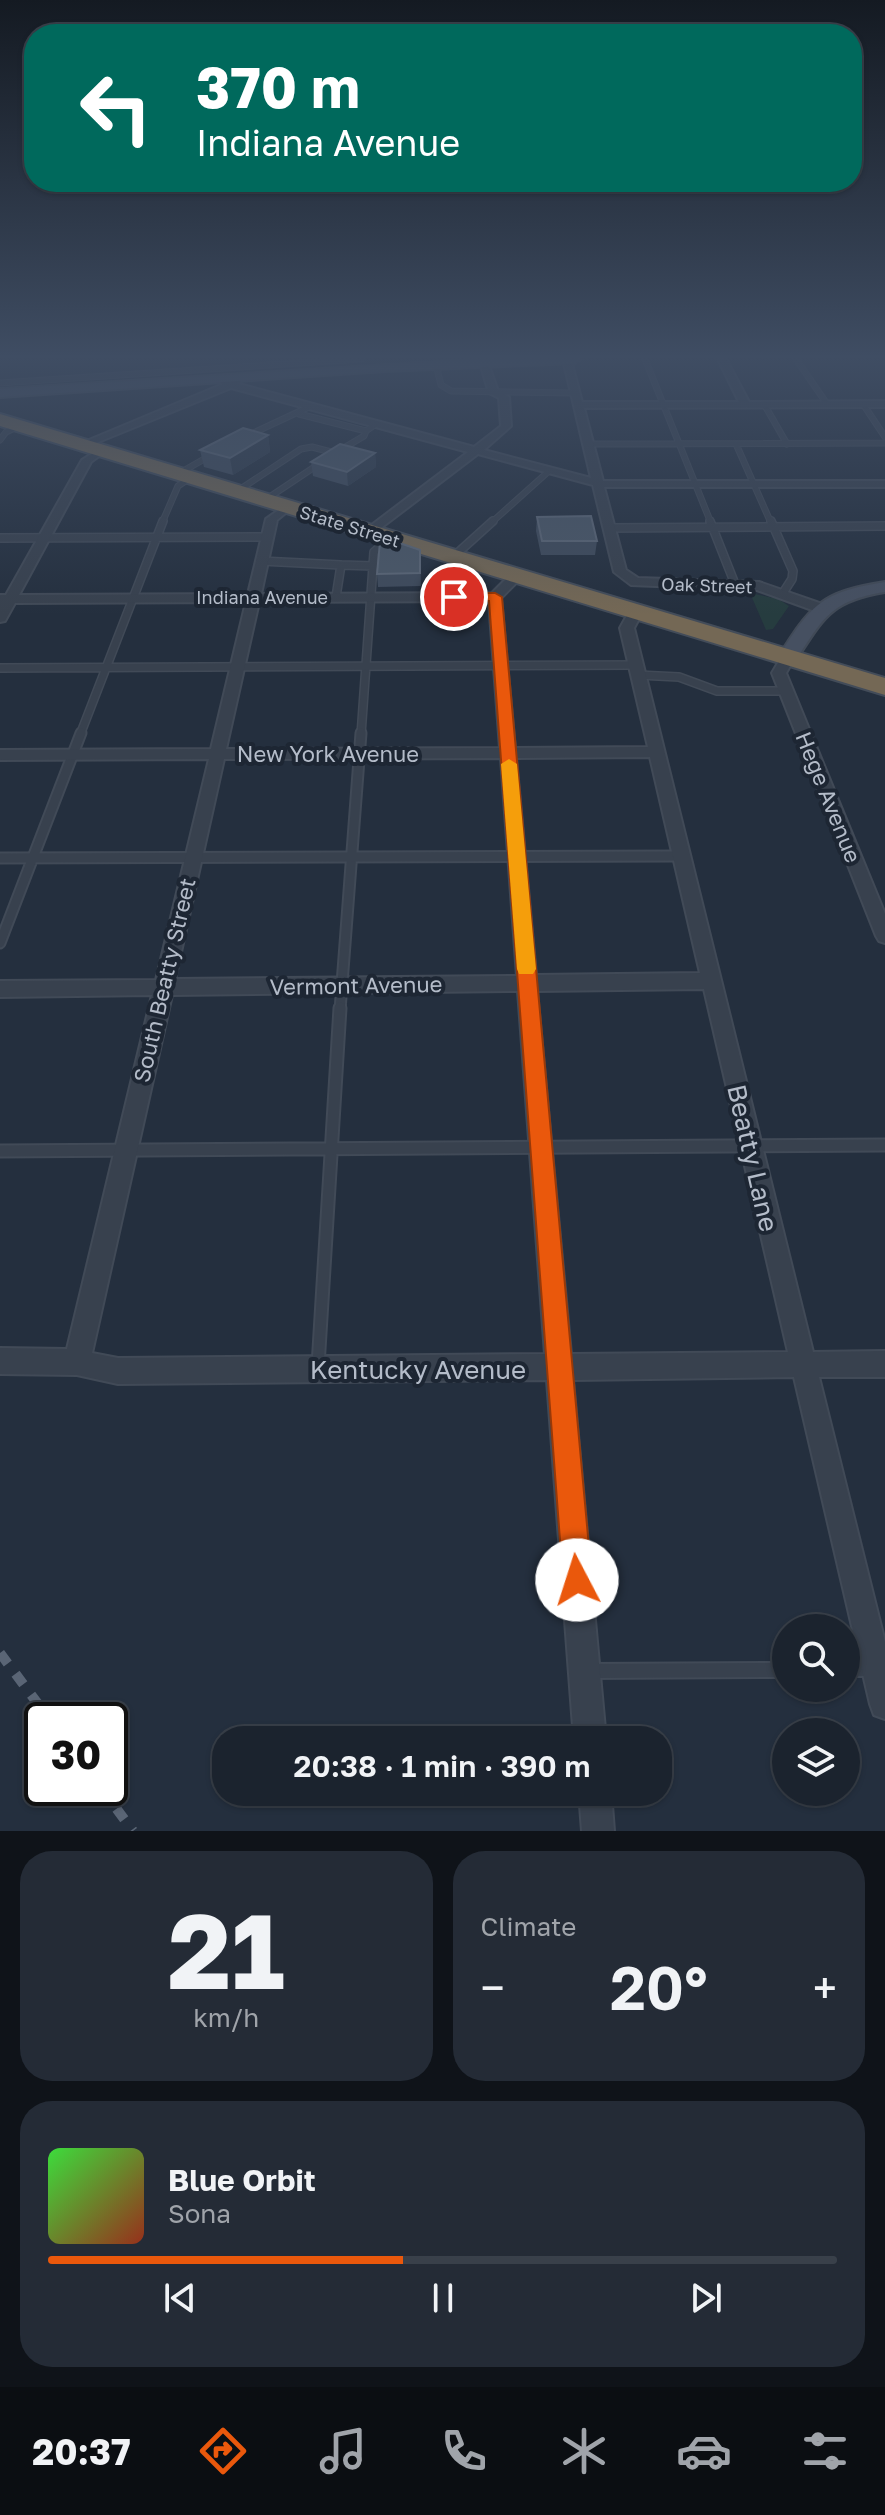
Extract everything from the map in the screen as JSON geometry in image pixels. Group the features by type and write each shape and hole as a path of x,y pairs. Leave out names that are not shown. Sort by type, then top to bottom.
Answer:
{"highway":[{"name":"State Street","path":"80,444 885,687"}],"street":[{"path":"0,618 5,599 43,539 92,448 99,444"},
{"path":"451,444 600,484 885,484"},
{"path":"379,535 483,444"},
{"name":"Oak Street","path":"590,444 620,572 635,582 759,586 820,608"},
{"name":"South Beatty Street","path":"77,1362 276,504"},
{"path":"515,577 495,597 589,1726"},
{"path":"787,659 820,608 855,591 885,587"},
{"name":"Indiana Avenue","path":"5,599 495,597"},
{"name":"Beatty Lane","path":"635,613 627,628 802,1364 881,1669 885,1704"},
{"name":"Hege Avenue","path":"787,659 779,673 885,936"},
{"name":"New York Avenue","path":"0,755 656,752"},
{"name":"Vermont Avenue","path":"0,989 711,981"},
{"name":"Kentucky Avenue","path":"0,1361 77,1362 118,1371 885,1364"},
{"path":"596,1806 598,1831"}],"lane":[{"path":"276,504 335,453 350,444"},
{"path":"681,444 680,450 735,584"},
{"path":"736,444 793,571 792,579 783,593"},
{"path":"236,492 301,449 312,447 335,453"},
{"path":"0,943 178,486 184,476 218,451"},
{"path":"452,558 549,471"},
{"path":"610,528 885,526"},
{"path":"318,1370 330,1149 374,552 379,535"},
{"path":"0,538 267,537"},
{"path":"261,561 374,566"},
{"path":"336,597 341,565"},
{"path":"0,668 501,666 637,670 679,677 717,691 786,691"},
{"path":"0,858 681,856"},
{"path":"0,1151 885,1145"},
{"path":"860,1669 881,1669"},
{"path":"585,1671 772,1670"}],"green space":[{"path":"750,593 778,599 789,606 773,629 766,630"}],"building":[{"path":"211,444 252,444 230,458 200,450"},
{"path":"339,444 375,453 347,472 311,462"},
{"path":"591,516 597,541 542,541 537,517"},
{"path":"385,538 420,550 420,573 377,574 380,542"}],"railway":[{"path":"0,1653 37,1702"},
{"path":"114,1806 133,1831"}],"slow traffic":[{"path":"509,764 526,969"}],"route":[{"path":"454,597 495,597 577,1580"}]}
